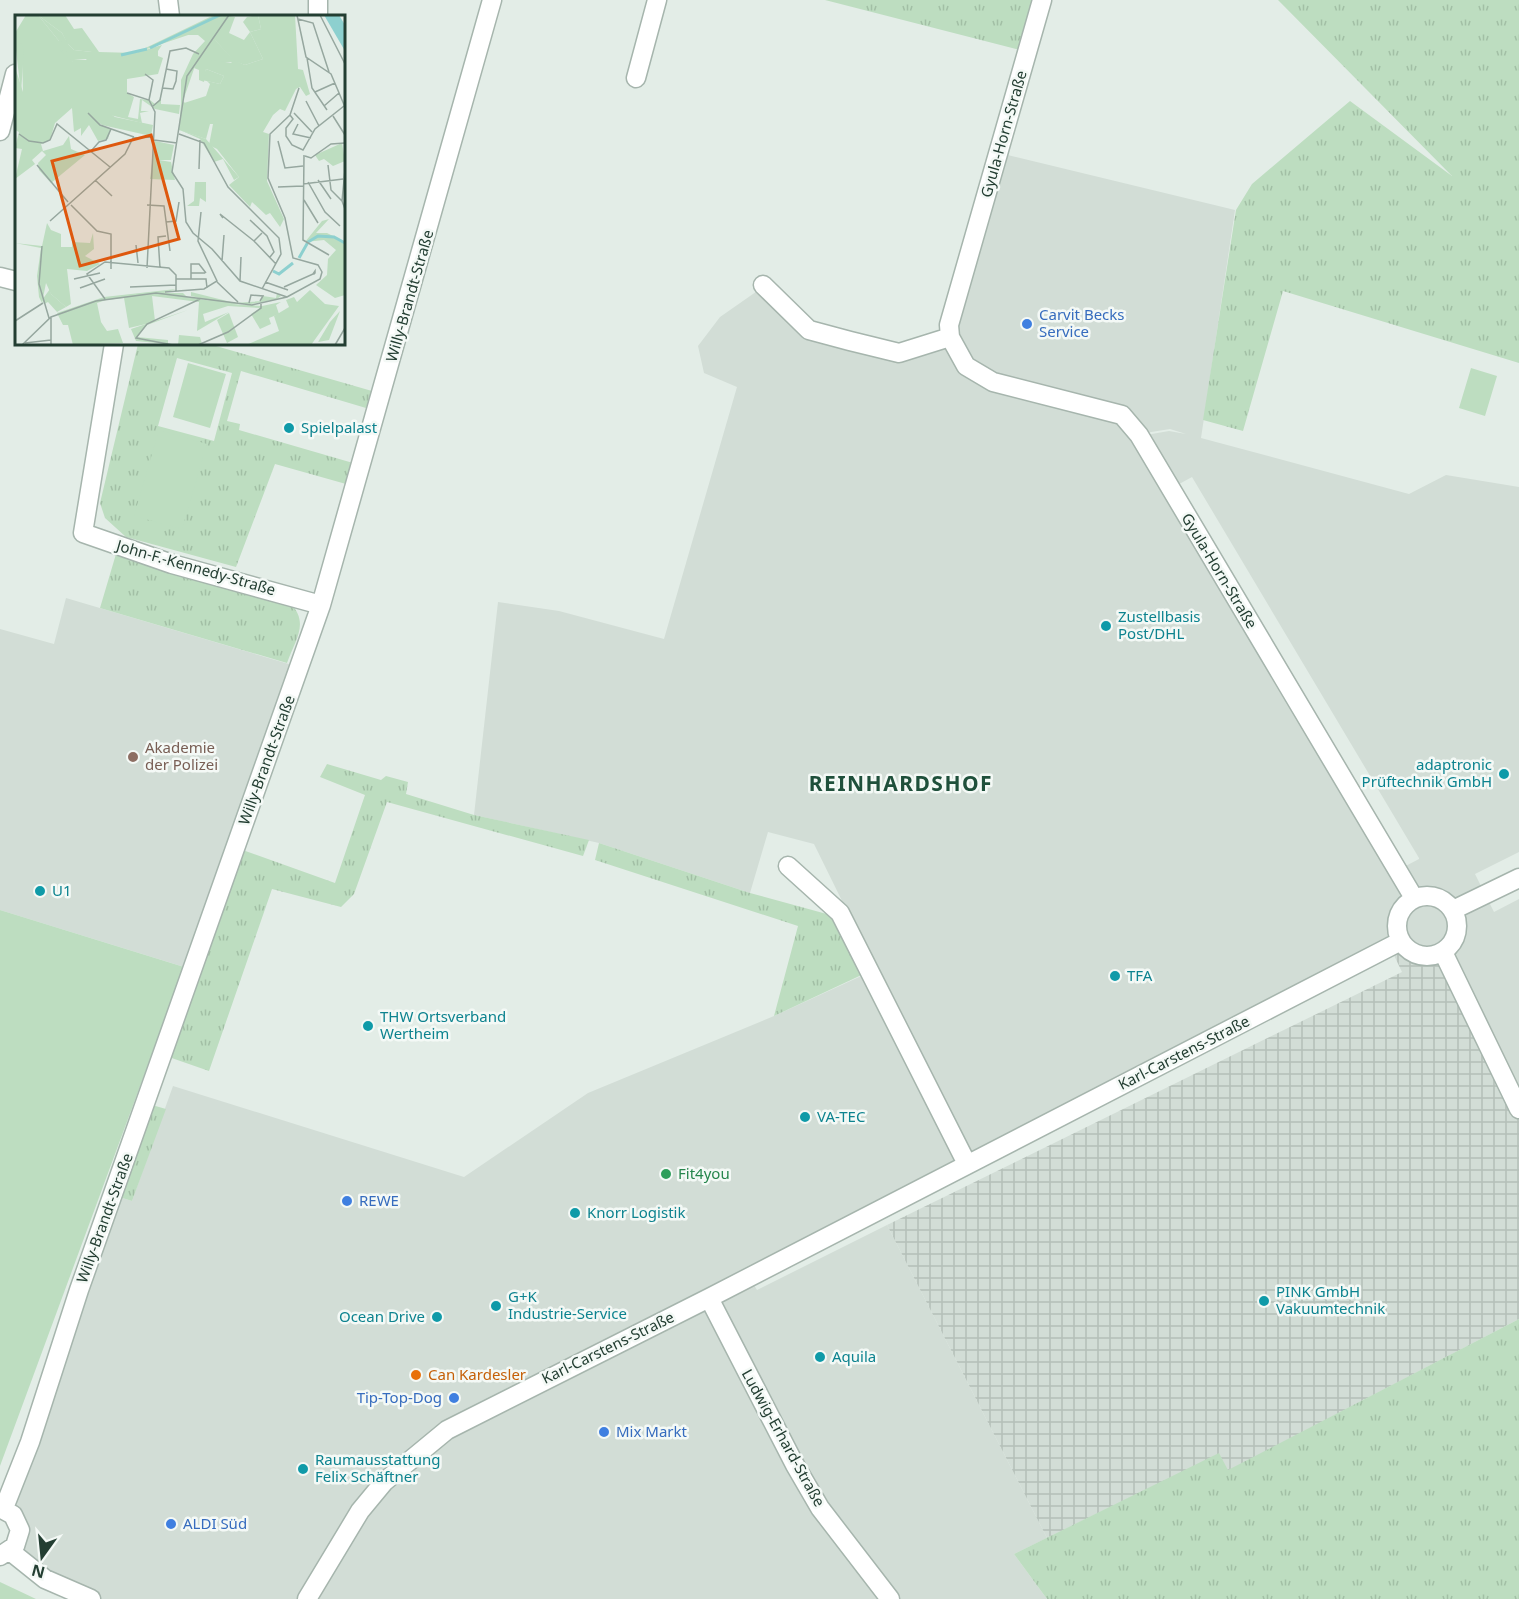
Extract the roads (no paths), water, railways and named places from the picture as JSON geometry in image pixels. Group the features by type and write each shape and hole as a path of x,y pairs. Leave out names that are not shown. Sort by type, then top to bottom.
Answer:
{"street":[{"path":"168,0 170,15"},
{"name":"Willy-Brandt-Straße","path":"2,1508 30,1442 79,1290 321,605 492,0"},
{"path":"636,78 657,0"},
{"name":"Gyula-Horn-Straße","path":"1042,0 949,325 950,337 966,366 993,382 1122,415 1139,435 1414,898"},
{"path":"0,131 15,74"},
{"path":"0,277 15,281"},
{"path":"764,285 809,330 899,353 950,337"},
{"name":"John-F.-Kennedy-Straße","path":"114,345 83,533 172,564 321,605"},
{"path":"788,866 840,913 968,1164"},
{"path":"1453,909 1519,878"},
{"path":"1422,896 1440,898 1453,909 1458,931 1454,941 1443,952 1429,956 1419,955 1409,950 1401,941 1397,930 1399,913 1414,898 1422,896"},
{"name":"Karl-Carstens-Straße","path":"307,1599 360,1511 384,1482 447,1430 709,1298 1401,941"},
{"path":"1443,952 1519,1109"},
{"name":"Ludwig-Erhard-Straße","path":"709,1298 820,1508 890,1599"},
{"path":"2,1508 15,1518 20,1530 17,1542 5,1553 45,1579 90,1599"}],"place":[{"name":"Carvit Becks Service","path":"1027,324"},
{"name":"Spielpalast","path":"289,428"},
{"name":"Zustellbasis Post/DHL","path":"1106,626"},
{"name":"Akademie der Polizei","path":"133,757"},
{"name":"adaptronic Prüftechnik GmbH","path":"1504,774"},
{"name":"U1","path":"40,891"},
{"name":"TFA","path":"1115,976"},
{"name":"THW Ortsverband Wertheim","path":"368,1026"},
{"name":"VA-TEC","path":"805,1117"},
{"name":"Fit4you","path":"666,1174"},
{"name":"REWE","path":"347,1201"},
{"name":"Knorr Logistik","path":"575,1213"},
{"name":"PINK GmbH Vakuumtechnik","path":"1264,1301"},
{"name":"G+K Industrie-Service","path":"496,1306"},
{"name":"Ocean Drive","path":"437,1317"},
{"name":"Aquila","path":"820,1357"},
{"name":"Can Kardesler","path":"416,1375"},
{"name":"Tip-Top-Dog","path":"454,1398"},
{"name":"Mix Markt","path":"604,1432"},
{"name":"Raumausstattung Felix Schäftner","path":"303,1469"},
{"name":"ALDI Süd","path":"171,1524"}],"district":[{"name":"REINHARDSHOF","path":"901,784"}]}
